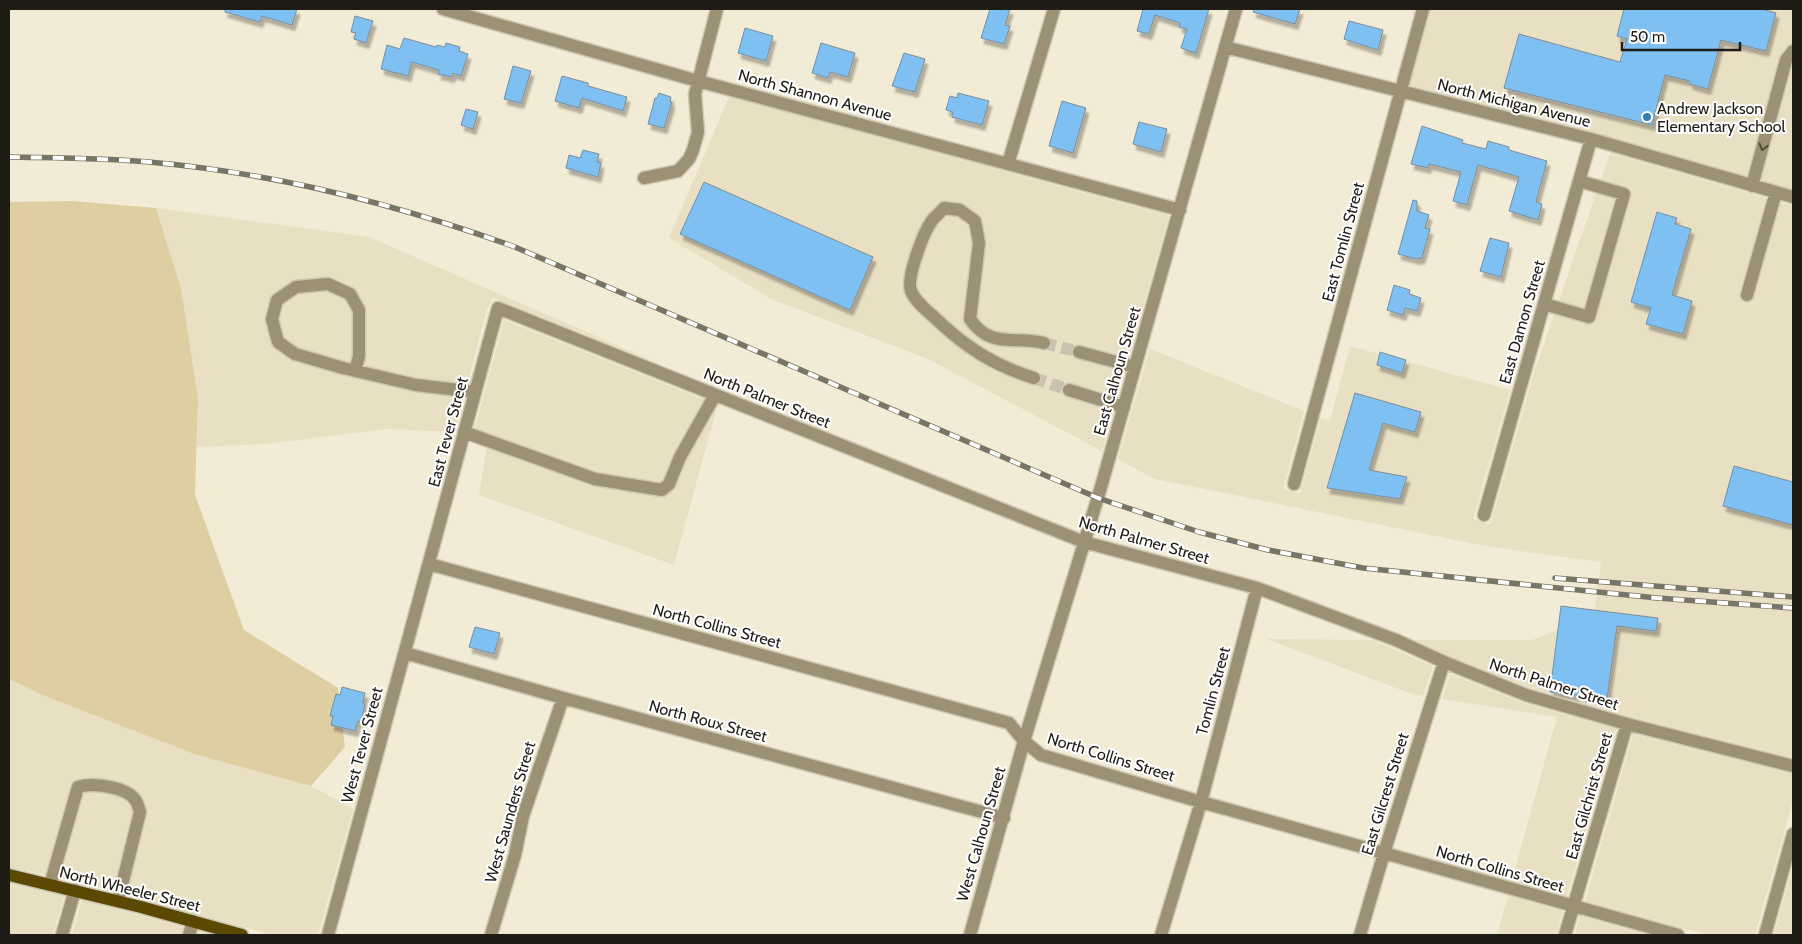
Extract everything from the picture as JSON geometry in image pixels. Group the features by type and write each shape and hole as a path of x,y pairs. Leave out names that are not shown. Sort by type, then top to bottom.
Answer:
{"main road":[{"name":"North Wheeler Street","path":"9,876 75,890 242,935"}],"street":[{"name":"North Shannon Avenue","path":"443,9 698,81 1180,210"},
{"path":"644,178 678,170 689,159 698,132 695,94 717,9"},
{"path":"1008,164 1054,9"},
{"name":"East Calhoun Street","path":"1024,741 1124,407 1236,9"},
{"name":"East Tomlin Street","path":"1294,484 1424,9"},
{"name":"North Michigan Avenue","path":"1225,47 1591,139 1793,197"},
{"path":"1752,186 1786,60 1793,51"},
{"name":"East Damon Street","path":"1484,515 1591,139"},
{"path":"1544,304 1589,317 1592,307 1624,194 1579,181"},
{"path":"1747,295 1776,192"},
{"path":"1034,378 1007,370 971,349 922,306 910,290 911,272 918,252 931,221 944,208 960,210 975,221 979,243 970,319 978,331 992,337 1044,343"},
{"path":"355,371 359,356 359,310 350,294 328,284 296,287 277,300 272,319 278,342 295,354 355,371 416,385 475,392"},
{"name":"East Tever Street","path":"429,564 498,308"},
{"name":"North Palmer Street","path":"498,308 1084,542 1257,588 1396,640 1444,662 1526,695 1627,724 1793,766"},
{"path":"1079,352 1135,367"},
{"path":"1069,390 1124,407"},
{"path":"464,432 595,479 662,490 669,484 680,457 715,395"},
{"name":"West Tever Street","path":"328,935 429,564"},
{"name":"North Collins Street","path":"429,564 1009,723 1024,741 1041,755 1201,802 1678,935"},
{"name":"Tomlin Street","path":"1161,935 1201,802 1257,588"},
{"name":"North Roux Street","path":"405,652 563,698 1004,818"},
{"name":"East Gilcrest Street","path":"1360,935 1444,662"},
{"name":"West Saunders Street","path":"491,935 515,855 522,816 563,698"},
{"name":"East Gilchrist Street","path":"1565,935 1627,724"},
{"name":"West Calhoun Street","path":"970,935 1024,741"},
{"path":"50,885 78,787 85,784 118,789 136,800 140,812 118,901"},
{"path":"1765,935 1793,834"},
{"path":"62,935 75,890"},
{"path":"189,935 193,922"}],"shaded area":[{"name":"Andrew Jackson Elementary School","path":"1424,9 1793,9 1793,197 1401,92"},
{"path":"729,97 1169,216 1102,451 928,359 771,299 669,238"},
{"path":"1610,153 1793,206 1793,758 1629,716 1528,687 1447,655 1415,640 1532,640 1594,617 1601,562 1485,546 1155,479 1118,459 1150,349 1304,411 1283,489 1300,494 1321,418 1330,421 1350,346 1510,390 1473,519 1490,525 1533,376"},
{"path":"72,201 156,208 181,288 198,398 195,495 244,630 338,688 345,747 311,786 194,754 45,696 9,679 9,202"},
{"path":"156,208 369,237 660,364 493,298 486,312 455,432 387,429 265,444 197,447 198,398 181,288"},
{"path":"504,320 713,403 717,407 674,565 479,495 489,433 474,432"},
{"path":"1267,639 1372,640 1433,666 1423,696 1412,694"},
{"path":"1450,674 1523,703 1616,729 1567,896 1512,880 1557,717 1442,699"},
{"path":"9,679 45,696 194,754 311,786 353,809 318,935 272,935 86,884 9,867"},
{"path":"1633,734 1793,774 1793,800 1755,935 1708,935 1585,901"},
{"path":"1793,867 1793,935 1774,935"},
{"path":"9,883 64,896 53,935 9,935"},
{"path":"1508,896 1563,911 1556,935 1497,935"},
{"path":"82,900 139,915 212,935 72,935"},
{"path":"1580,916 1648,935 1575,935"}],"building":[{"path":"225,9 297,9 292,25 262,16 260,22 225,12"},
{"path":"990,9 1010,9 1005,25 1010,26 1004,44 981,38"},
{"path":"1143,9 1209,9 1196,53 1181,48 1187,29 1179,27 1180,23 1155,15 1149,34 1137,31"},
{"path":"1254,9 1300,9 1295,24 1253,12"},
{"path":"1624,9 1762,9 1776,13 1766,51 1721,40 1708,89 1690,84 1690,81 1665,75 1652,125 1504,88 1519,34 1620,62 1627,39 1617,36"},
{"path":"355,16 373,21 366,43 354,39 356,33 351,32"},
{"path":"1349,21 1383,30 1378,50 1344,39"},
{"path":"745,28 773,36 766,61 738,53"},
{"path":"404,38 436,47 437,45 445,47 446,43 460,47 459,51 468,54 461,76 453,73 452,77 438,74 439,70 412,62 408,76 381,69 387,45 400,49"},
{"path":"821,43 855,53 848,77 830,72 828,78 812,73"},
{"path":"904,53 925,59 915,92 892,86"},
{"path":"513,66 531,71 521,103 504,99"},
{"path":"562,76 588,83 588,86 627,97 623,111 582,98 579,108 555,101"},
{"path":"659,93 671,97 670,102 672,102 664,128 648,124 655,98 657,98"},
{"path":"958,93 989,101 982,125 952,117 953,112 946,110 950,96 957,98"},
{"path":"1062,101 1086,108 1073,153 1049,146"},
{"path":"466,109 478,112 473,129 461,125"},
{"path":"1139,122 1167,129 1161,152 1133,144"},
{"path":"1422,126 1463,140 1462,143 1486,149 1488,141 1509,147 1509,150 1547,161 1536,202 1542,204 1538,220 1509,211 1519,177 1478,165 1467,205 1453,201 1461,172 1429,164 1428,168 1411,164"},
{"path":"583,150 599,154 597,162 601,163 598,177 566,168 569,155 580,158"},
{"path":"704,182 873,257 850,310 680,234"},
{"path":"1413,200 1417,201 1417,211 1429,215 1425,228 1430,229 1422,258 1417,259 1398,254"},
{"path":"1657,212 1677,218 1675,224 1691,229 1672,295 1692,301 1683,334 1646,324 1651,308 1631,302"},
{"path":"1490,238 1509,243 1501,277 1480,271"},
{"path":"1394,285 1410,290 1409,294 1421,298 1417,311 1405,308 1403,315 1387,310"},
{"path":"1380,352 1406,360 1402,373 1377,365"},
{"path":"1355,393 1421,412 1415,432 1383,423 1369,470 1407,477 1400,499 1327,488"},
{"path":"1734,466 1793,482 1793,525 1723,506"},
{"path":"1561,606 1658,618 1656,631 1617,626 1607,699 1550,692"},
{"path":"475,627 500,633 494,654 469,647"},
{"path":"342,687 365,693 363,703 365,704 361,722 358,721 355,731 331,725 333,716 330,716 336,694 340,695"}],"tunnel":[{"path":"1044,343 1079,352"},
{"path":"1034,378 1069,390"}],"railway":[{"path":"9,157 149,162 243,174 335,192 470,231 515,247 1098,498 1199,532 1268,550 1363,568 1657,598 1793,608"},
{"path":"1555,578 1793,597"}],"place":[{"name":"Andrew Jackson Elementary School","path":"1647,117"}]}
